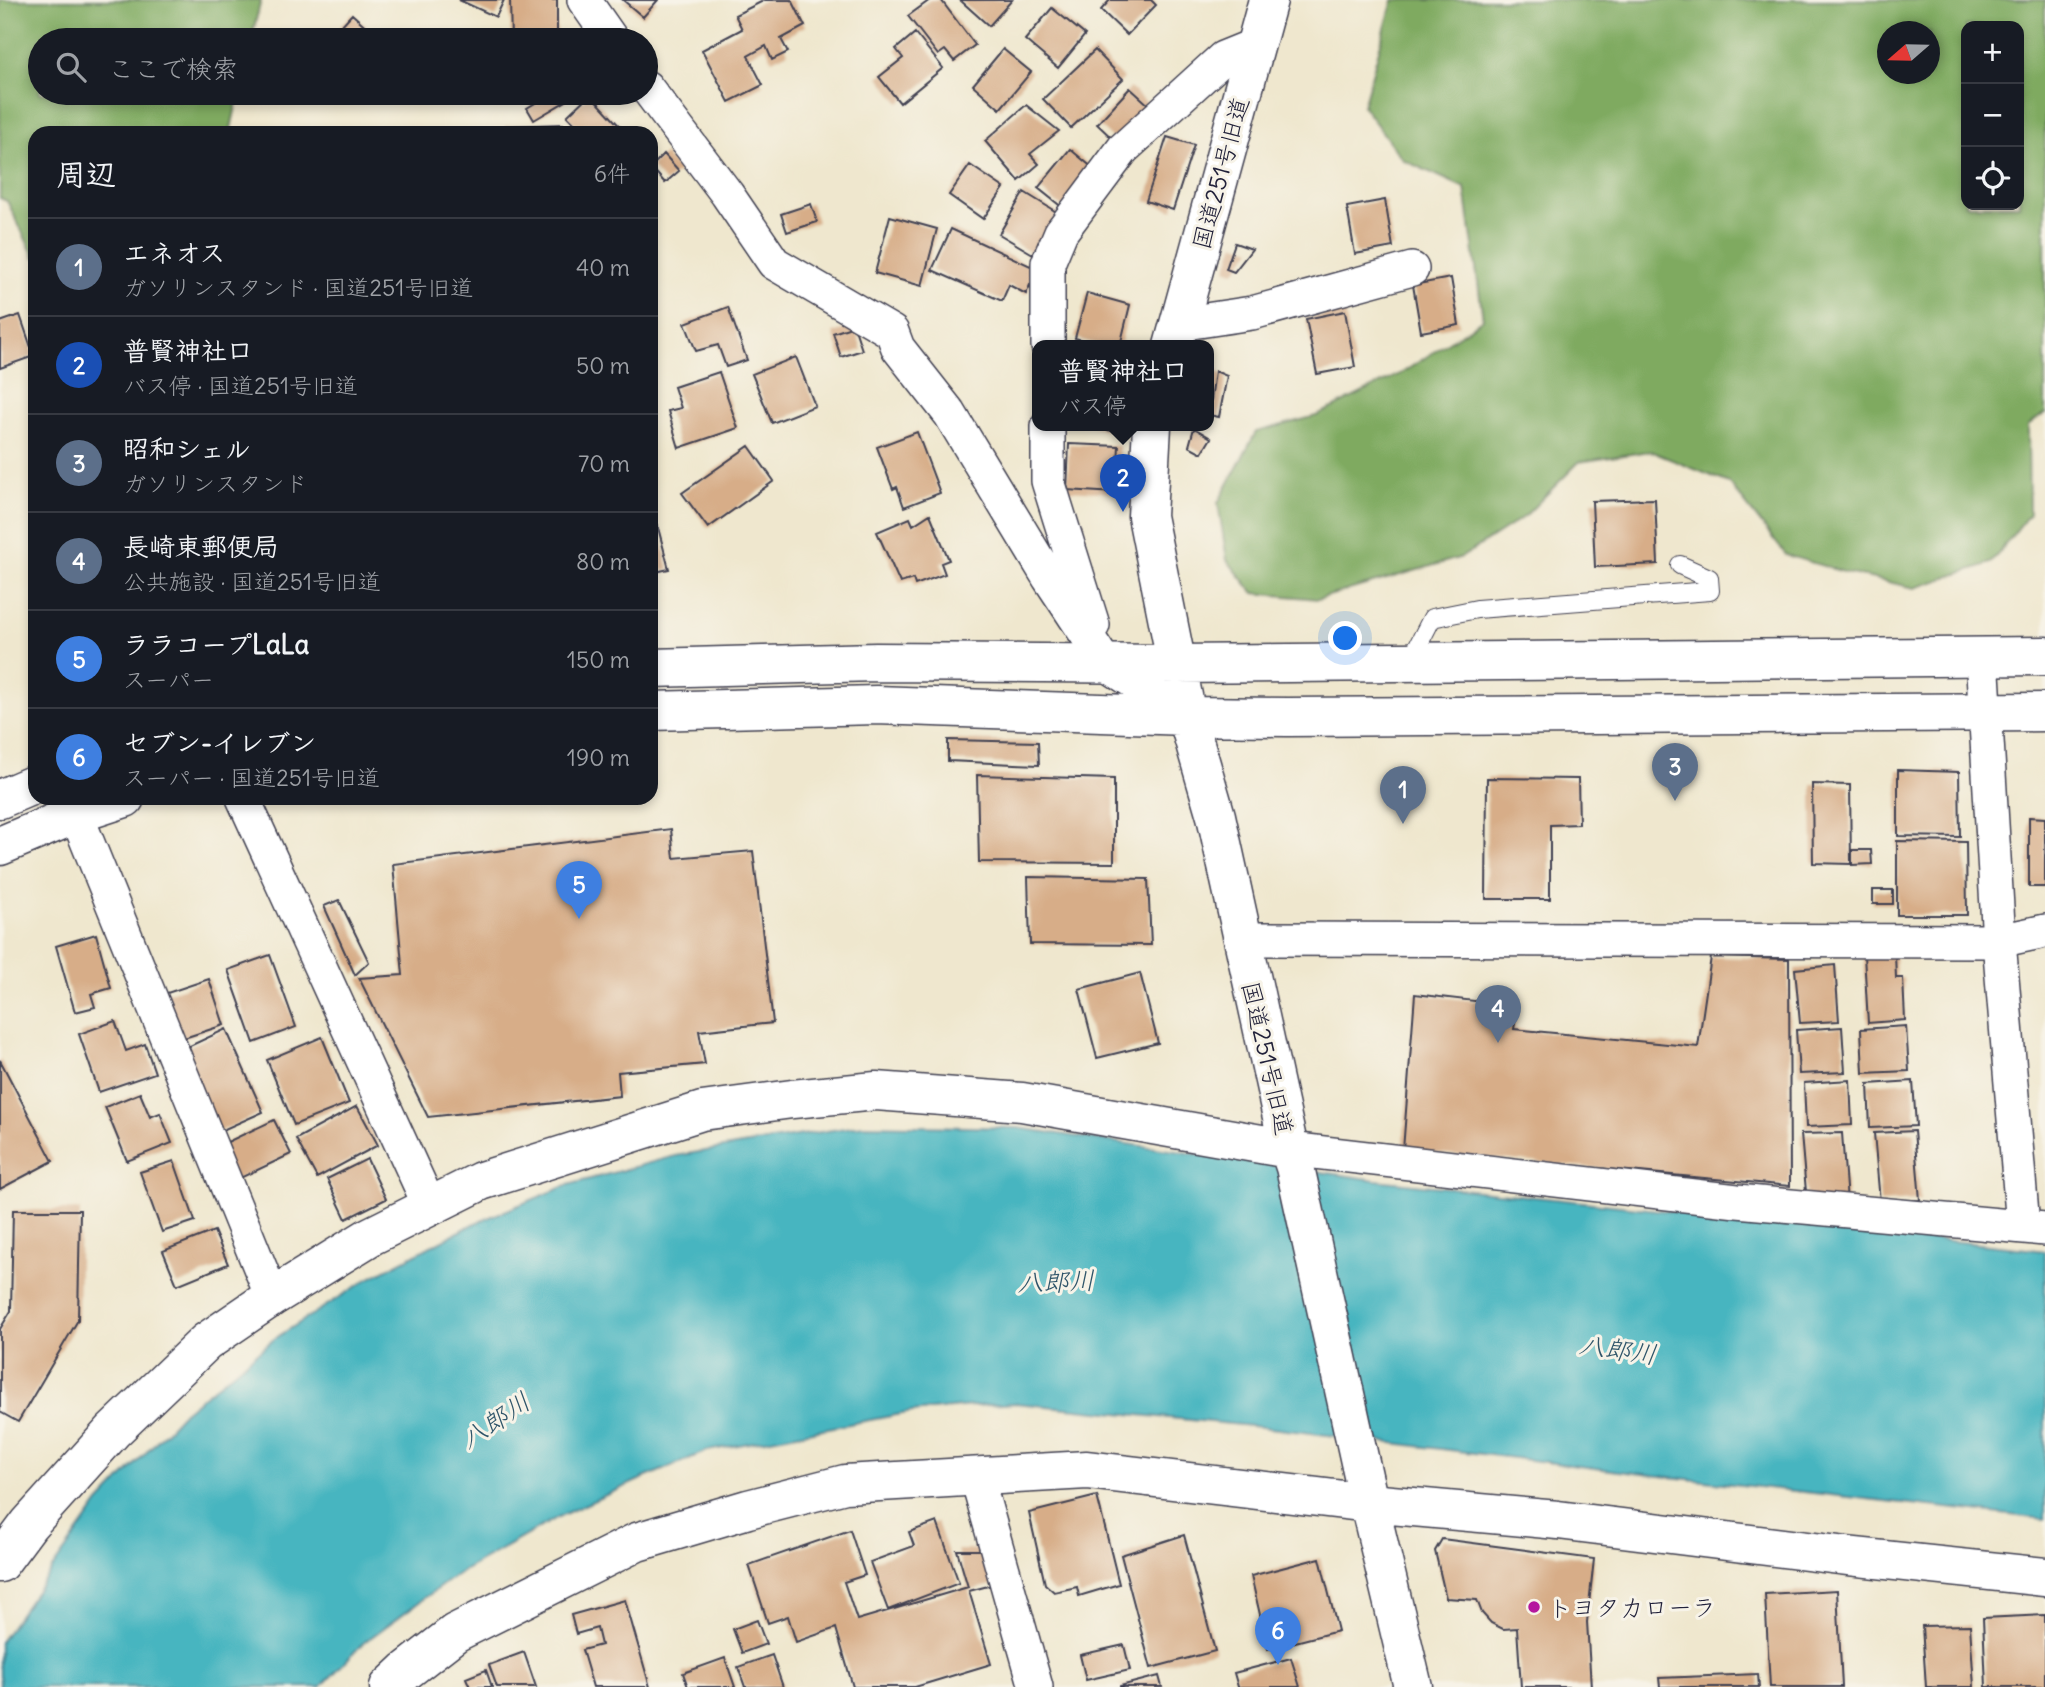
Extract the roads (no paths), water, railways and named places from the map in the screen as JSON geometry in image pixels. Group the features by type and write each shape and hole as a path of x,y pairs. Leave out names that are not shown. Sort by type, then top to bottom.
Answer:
{"street":[{"path":"584,0 604,28"},
{"name":"国道251号旧道","path":"1176,335 1268,0"},
{"path":"1048,340 1048,263 1061,232 1123,149 1223,58 1255,45"},
{"path":"658,102 727,194 774,263 892,332 898,348 950,414 1049,578 1106,664 1187,716"},
{"path":"1176,335 1412,269"},
{"path":"1048,431 1048,481 1106,664"},
{"name":"国道251号旧道","path":"1152,431 1147,516 1187,716 1216,816 1413,1687"},
{"path":"0,1563 29,1524 113,1431 206,1342 272,1297 371,1236 481,1181 702,1111 792,1098 876,1091 1022,1102 1292,1158 2034,1228 1999,941 1982,656"},
{"path":"658,668 876,662 1178,664 2045,656"},
{"path":"658,711 876,705 1187,716 2045,712"},
{"path":"0,799 28,787"},
{"path":"0,846 104,805"},
{"path":"246,805 430,1207"},
{"path":"76,814 272,1297"},
{"path":"1242,939 1999,941 2045,931"},
{"path":"389,1687 405,1671 455,1633 637,1542 845,1484 1087,1471 1366,1485 1558,1520 1847,1556 2045,1577"},
{"path":"977,1478 1036,1687"}],"lane":[{"path":"1410,661 1432,618 1477,609 1710,591 1709,578 1680,565"}],"water":[{"name":"八郎川","path":"863,1125 1018,1128 1376,1180 2045,1251 2045,1519 1652,1475 1262,1427 1015,1403 960,1407 912,1412 707,1451 637,1481 562,1515 456,1575 362,1644 321,1687 0,1687 0,1642 99,1503 184,1412 274,1339 368,1279 473,1224 568,1185 675,1156"}],"place":[{"name":"普賢神社口","path":"1123,512"},
{"name":"昭和シェル","path":"1675,801"},
{"name":"エネオス","path":"1403,824"},
{"name":"ララコープLaLa","path":"579,919"},
{"name":"長崎東郵便局","path":"1498,1043"},
{"name":"トヨタカローラ","path":"1534,1607"},
{"name":"セブン-イレブン","path":"1278,1665"}]}
